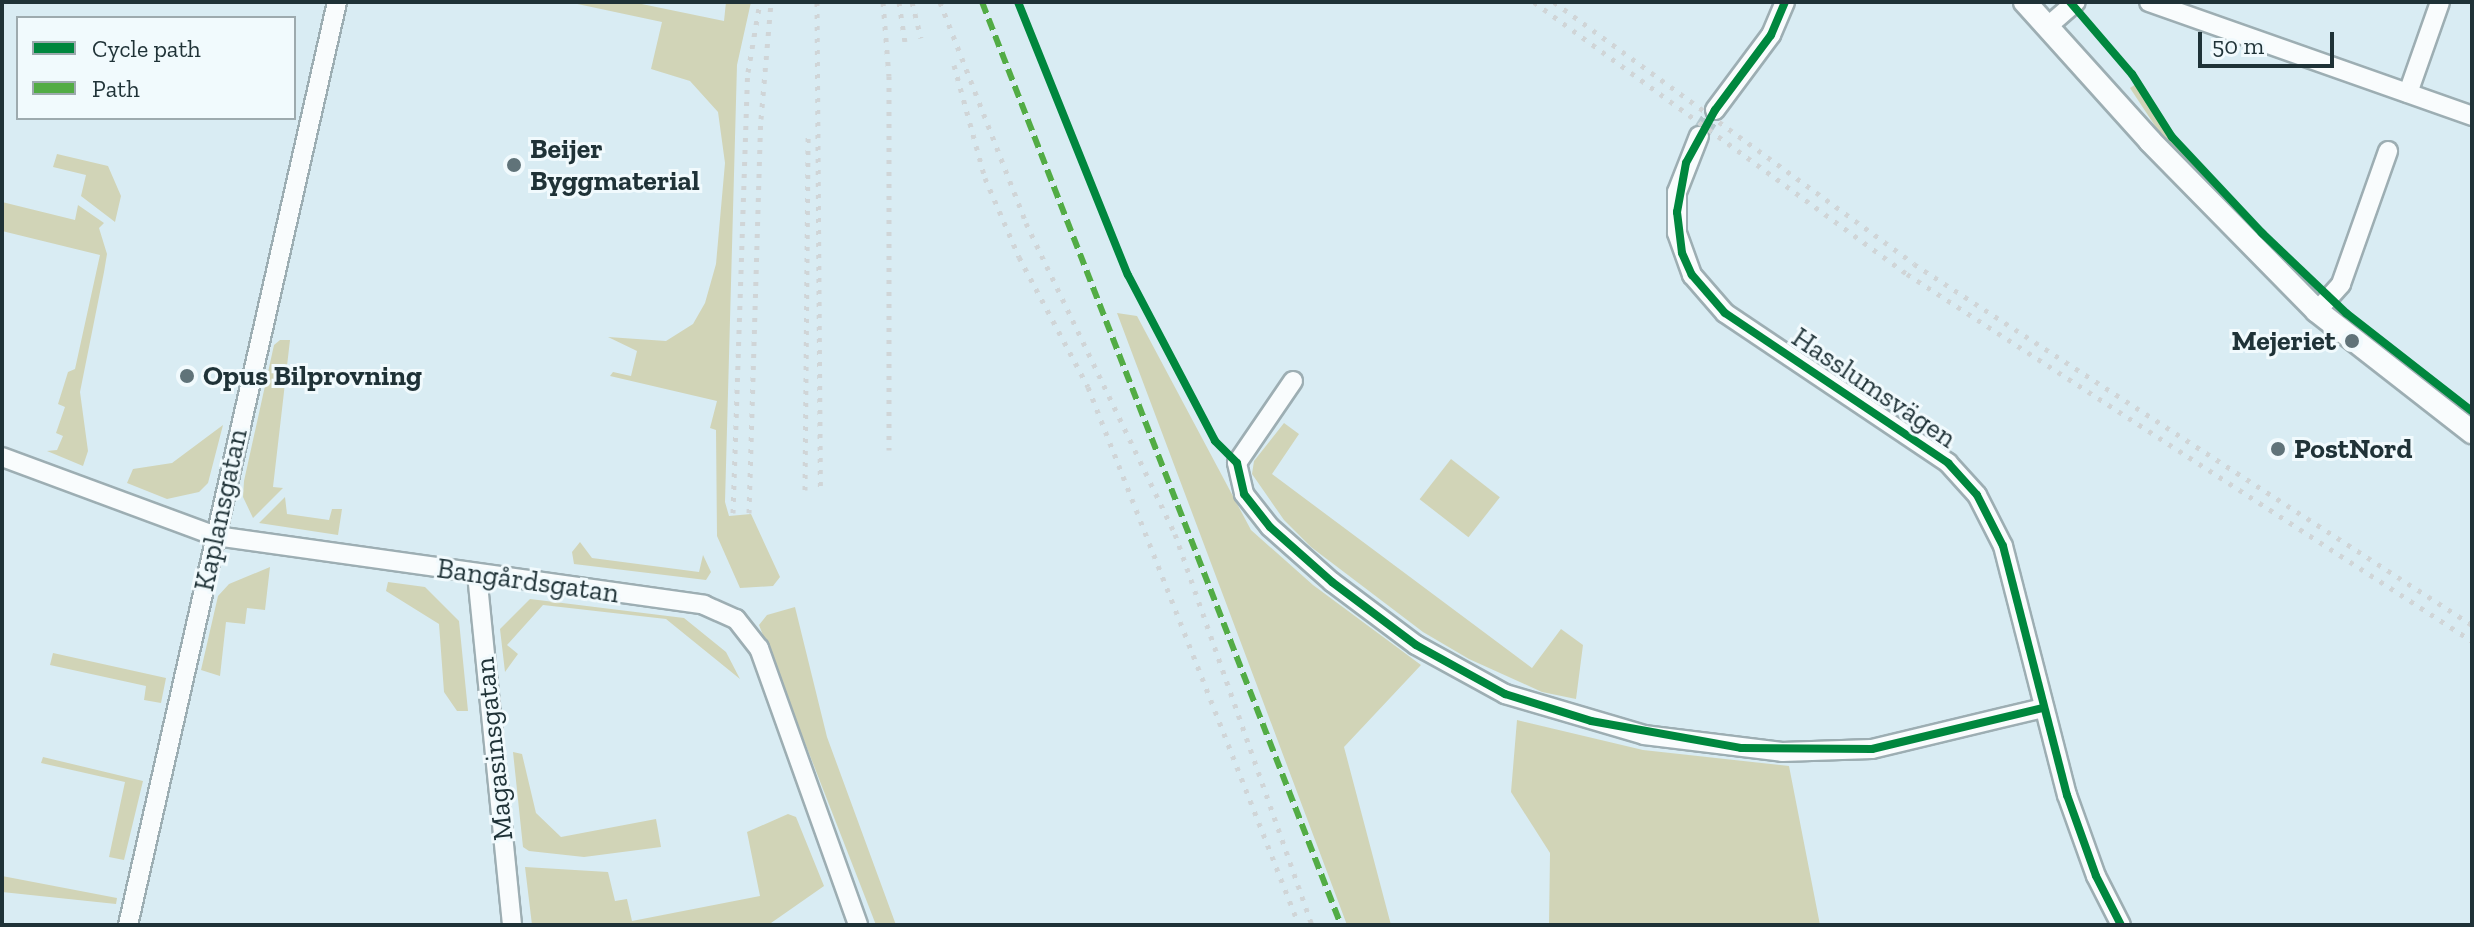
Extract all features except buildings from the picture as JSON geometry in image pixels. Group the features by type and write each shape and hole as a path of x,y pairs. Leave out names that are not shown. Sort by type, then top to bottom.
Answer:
{"street":[{"name":"Kaplansgatan","path":"128,925 337,2"},
{"path":"1715,110 1771,35 1785,2"},
{"path":"2025,2 2150,141 2317,311 2472,432"},
{"path":"2047,27 2076,2"},
{"path":"2149,2 2472,116"},
{"path":"2408,93 2440,2"},
{"name":"Hasslumsvägen","path":"1699,136 1677,192 1677,233 1692,275 1725,313 1948,463 1977,495 2003,546 2043,708 2088,855 2121,925"},
{"path":"2317,311 2341,284 2388,151"},
{"path":"1293,381 1237,463 1244,494 1270,527 1332,582 1416,645 1505,694 1644,735 1782,752 1872,749 2043,708"},
{"name":"Bangårdsgatan","path":"2,457 216,536 704,605 736,619 759,648 858,925"},
{"name":"Magasinsgatan","path":"477,574 512,925"}],"green space":[{"path":"568,2 632,2 724,21 726,2 751,2 737,65 725,502 729,516 751,514 780,577 773,586 740,588 717,536 716,430 710,428 717,401 610,376 613,372 631,376 637,351 608,337 666,341 693,324 705,303 716,264 725,163 718,112 690,81 651,69 662,22"},
{"path":"2136,84 2165,132 2255,234 2165,141 2130,88"},
{"path":"57,154 108,166 121,196 115,222 81,196 86,175 53,167"},
{"path":"2,202 75,220 78,205 104,223 99,228 107,254 80,392 88,451 83,466 47,451 57,450 63,436 56,433 65,407 58,404 68,372 75,369 100,255 2,231"},
{"path":"1117,313 1137,316 1251,530 1313,585 1421,665 1344,747 1391,925 1347,925"},
{"path":"280,340 290,340 273,487 283,488 253,518 243,497 244,481 274,345"},
{"path":"1284,423 1299,434 1272,474 1532,668 1561,629 1583,645 1576,699 1542,692 1469,659 1423,632 1311,547 1284,520 1252,474 1254,461"},
{"path":"223,425 208,483 199,492 167,499 127,483 133,469 172,463"},
{"path":"1451,459 1500,497 1468,537 1420,499"},
{"path":"285,497 287,514 329,520 332,509 342,509 338,535 259,523"},
{"path":"580,542 592,558 699,572 703,555 711,572 706,580 574,564 572,552"},
{"path":"270,567 265,610 247,608 245,624 226,622 220,676 201,670 218,596 229,584"},
{"path":"388,582 425,587 459,621 468,711 457,711 444,692 439,624 386,591"},
{"path":"530,599 684,618 726,652 740,679 666,619 543,605 507,645 518,654 505,672 500,629"},
{"path":"795,607 827,737 896,925 876,925 759,625 767,615"},
{"path":"53,653 166,678 161,703 144,700 146,686 50,665"},
{"path":"1517,720 1643,750 1789,766 1820,925 1549,925 1550,853 1511,792"},
{"path":"513,752 522,754 536,813 561,837 656,819 661,847 584,857 529,851 523,847"},
{"path":"43,757 143,781 124,860 109,857 125,782 41,763"},
{"path":"788,814 796,817 824,886 771,923 532,925 525,867 608,872 615,901 627,899 632,921 760,896 747,832"},
{"path":"2,876 117,898 116,904 2,892"}],"tunnel":[{"path":"1699,136 1715,110"}],"railway":[{"path":"733,513 748,72 760,2"},
{"path":"749,513 761,119 771,2"},
{"path":"817,2 820,490"},
{"path":"883,2 889,76 889,450"},
{"path":"899,2 905,42"},
{"path":"912,2 921,38"},
{"path":"940,2 1026,223 1175,534 1312,925"},
{"path":"1534,2 1907,274 2472,641"},
{"path":"1554,2 1914,264 2472,625"},
{"path":"954,65 985,178 1019,257 1088,387 1299,925"},
{"path":"805,490 808,134"}],"marked path":[{"path":"982,2 1341,925"}],"cycle path":[{"path":"1018,2 1128,275 1215,441 1237,463 1244,494 1270,527 1332,582 1416,645 1505,694 1591,721 1741,748 1872,749 2043,708"},
{"path":"1785,2 1771,35 1715,110 1686,163 1677,212 1682,253 1692,275 1725,313 1948,463 1977,495 2003,546 2067,795 2096,876 2121,925"},
{"path":"2070,2 2132,74 2172,137 2262,233 2346,313 2472,411"}],"place":[{"name":"Beijer Byggmaterial","path":"514,165"},
{"name":"Mejeriet","path":"2352,341"},
{"name":"Opus Bilprovning","path":"187,376"},
{"name":"PostNord","path":"2278,449"}]}
